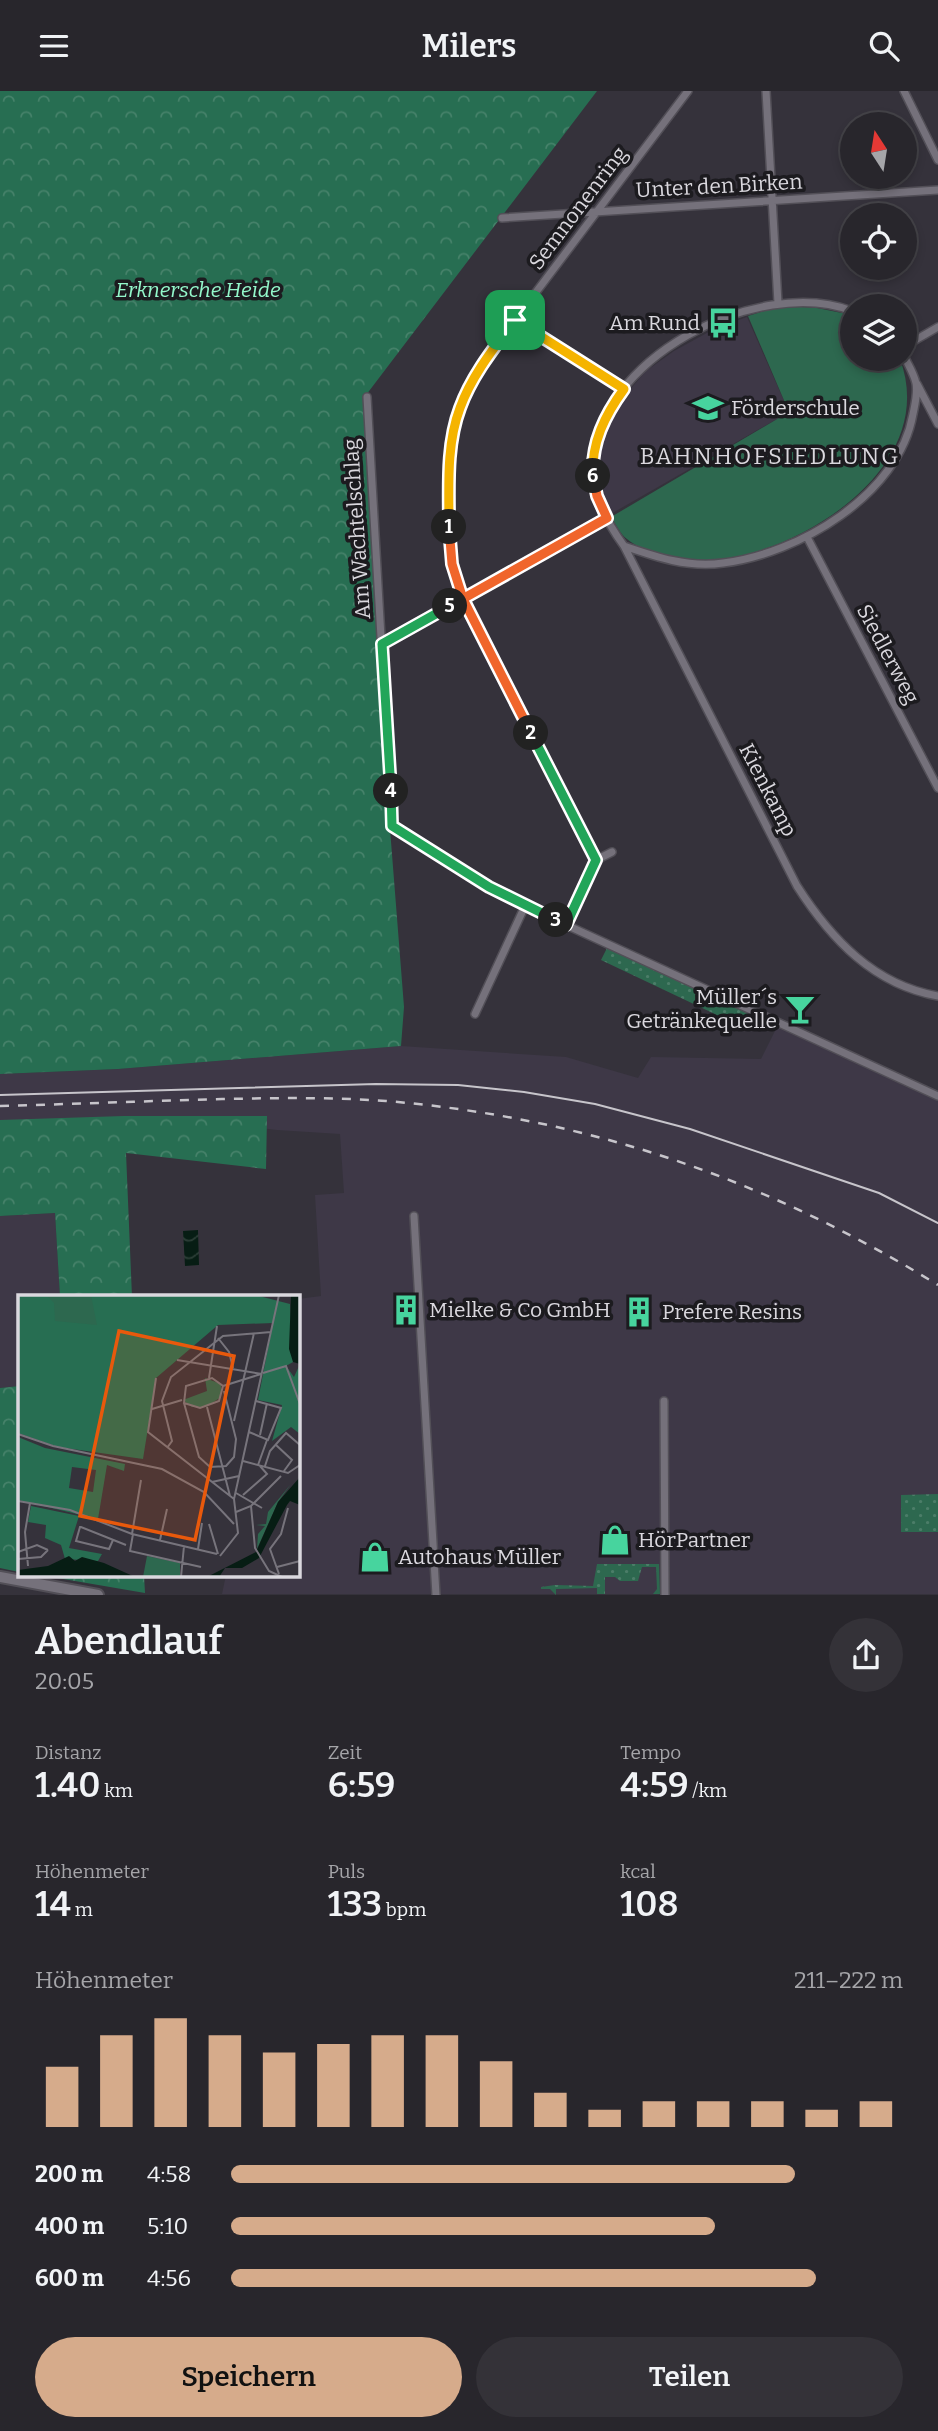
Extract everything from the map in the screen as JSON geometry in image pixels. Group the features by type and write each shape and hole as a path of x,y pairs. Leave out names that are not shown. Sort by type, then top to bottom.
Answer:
{"main road":[{"path":"0,1577 98,1594"}],"street":[{"name":"Semnonenring","path":"596,860 463,599 449,545 450,449 469,386 481,365 688,91"},
{"path":"766,91 778,303"},
{"path":"904,91 938,160"},
{"name":"Unter den Birken","path":"502,218 938,190"},
{"path":"840,308 804,301 778,303 738,313 689,335 653,360 624,389 604,420 594,451 594,482 607,518 624,546 674,561 703,565 742,560 807,537 857,503 891,466 910,428 917,391 915,380"},
{"path":"515,320 624,389"},
{"path":"917,340 938,327"},
{"path":"911,371 938,424"},
{"name":"Am Wachtelschlag","path":"367,397 392,826 489,887 526,906"},
{"path":"382,644 607,518"},
{"name":"Siedlerweg","path":"807,537 938,788"},
{"name":"Kienkamp","path":"624,546 797,886 816,916 850,952 880,976 919,992 938,996"},
{"path":"566,925 596,860 611,852"},
{"path":"475,1014 526,906 938,1096"},
{"path":"414,1216 436,1594"},
{"path":"664,1401 665,1594"}],"shaded area":[{"path":"747,317 789,412 609,515 597,482 598,451 606,424 621,400 646,371 674,351 716,328"},
{"path":"778,1025 938,1097 938,1594 222,1594 226,1577 299,1577 299,1299 321,1296 315,1195 344,1193 340,1134 212,1122 0,1126 0,1074 118,1069 401,1046 566,1057 638,1078 651,1057 761,1059"},
{"path":"55,1213 60,1295 18,1295 18,1386 0,1388 0,1216"}],"green space":[{"name":"Erknersche Heide","path":"0,91 597,91 363,399 404,1007 401,1046 118,1069 0,1074"},
{"path":"774,308 817,308 840,313 840,371 902,371 907,396 901,431 885,463 861,491 831,516 763,550 729,558 695,560 661,554 631,542 611,517 789,412 748,316"},
{"path":"607,948 753,1015 750,1023 738,1025 601,960"},
{"path":"124,1116 267,1116 266,1169 126,1153 132,1295 60,1295 55,1213 0,1216 0,1120"},
{"path":"18,1386 18,1572 0,1568 0,1388"},
{"path":"938,1494 938,1532 901,1532 901,1495"},
{"path":"597,1564 659,1564 660,1594 653,1594 657,1589 656,1567 642,1567 638,1581 620,1581 615,1577 605,1577 605,1594 597,1594 597,1588 556,1589 556,1595 550,1589 541,1589 555,1585 593,1586"},
{"path":"52,1577 144,1577 145,1593"}],"water":[{"path":"198,1230 199,1265 185,1266 183,1231"}],"tram line":[{"path":"0,1095 376,1084 458,1085 524,1092 595,1104 690,1129 879,1193 938,1223"}],"railway":[{"path":"0,1106 222,1099 345,1099 461,1109 534,1122 604,1139 741,1185 873,1247 938,1285"}],"place":[{"name":"Am Rund","path":"723,323"},
{"name":"Förderschule","path":"708,408"},
{"name":"Müller´s Getränkequelle","path":"800,1009"},
{"name":"Mielke & Co GmbH","path":"406,1310"},
{"name":"Prefere Resins","path":"639,1312"},
{"name":"HörPartner","path":"615,1540"},
{"name":"Autohaus Müller","path":"375,1557"}],"district":[{"name":"BAHNHOFSIEDLUNG","path":"770,456"}],"route":[{"path":"515,320 481,365 459,409 450,449 449,545 457,585 463,599 596,860 566,925 489,887 392,826 382,644 463,599 607,518 594,482 594,451 604,420 624,389 515,320"}]}
